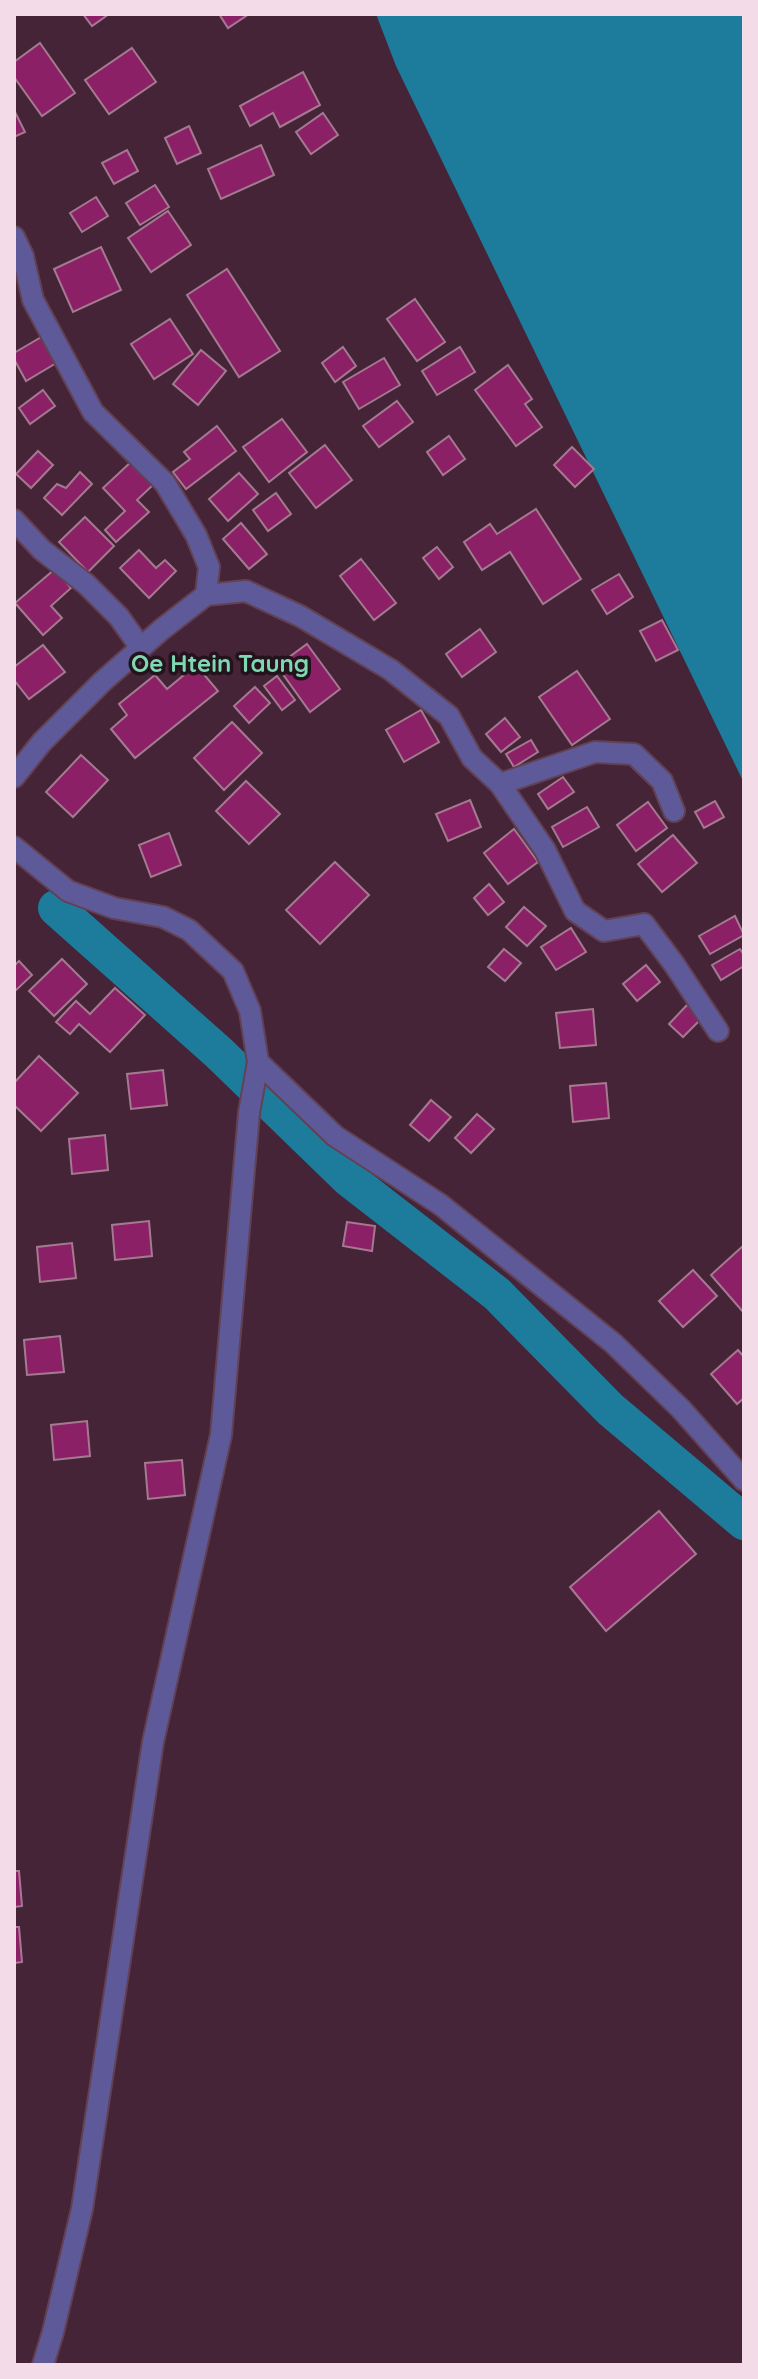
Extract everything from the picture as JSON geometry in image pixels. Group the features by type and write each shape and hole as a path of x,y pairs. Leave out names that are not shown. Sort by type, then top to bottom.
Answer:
{"street":[{"path":"14,237 23,256 33,300 93,412 165,483 196,535 209,567 206,595"},
{"path":"14,520 42,550 86,584 119,617 141,648"},
{"path":"14,777 42,742 102,682 206,595 246,591 300,616 391,670 449,716 472,758 500,784 545,850 575,911 604,931 644,924 718,1031"},
{"path":"500,784 595,752 634,754 662,781 674,811"},
{"path":"14,847 68,891 114,908 163,917 189,930 213,951 233,971 239,983 250,1011 258,1062 249,1113 221,1435 153,1742 82,2209 43,2365"},
{"path":"258,1062 335,1136 441,1205 613,1343 681,1409 744,1480"}],"water":[{"path":"376,14 744,14 744,783 396,66"}],"building":[{"path":"83,14 109,14 92,26"},
{"path":"219,14 249,14 228,28"},
{"path":"40,43 75,93 42,116 14,77 14,62"},
{"path":"132,48 156,82 109,114 85,80"},
{"path":"303,72 320,105 280,127 273,113 250,126 240,106"},
{"path":"14,110 25,132 14,137"},
{"path":"323,113 338,135 311,154 296,132"},
{"path":"189,126 201,153 177,164 165,138"},
{"path":"261,145 274,175 221,199 208,169"},
{"path":"127,150 138,171 114,184 102,163"},
{"path":"155,185 169,207 140,225 126,203"},
{"path":"96,197 108,216 82,232 70,213"},
{"path":"168,211 191,245 151,272 128,238"},
{"path":"101,247 121,290 73,312 54,269"},
{"path":"227,269 280,351 239,377 187,295"},
{"path":"415,299 445,342 417,361 387,319"},
{"path":"170,319 193,354 154,379 131,344"},
{"path":"43,336 58,362 26,381 14,353"},
{"path":"343,347 356,366 335,382 322,363"},
{"path":"460,347 475,372 437,395 422,371"},
{"path":"201,350 226,371 198,405 173,384"},
{"path":"384,358 400,385 359,409 343,382"},
{"path":"508,365 532,399 525,404 542,427 516,446 475,390"},
{"path":"43,390 55,406 30,424 19,408"},
{"path":"397,401 413,422 379,447 363,426"},
{"path":"282,419 307,452 269,482 243,447"},
{"path":"217,426 236,451 186,489 173,472 190,459 184,452"},
{"path":"449,436 465,459 443,475 427,452"},
{"path":"325,445 352,480 316,508 289,473"},
{"path":"572,447 594,469 575,487 554,465"},
{"path":"38,451 53,465 31,488 16,474"},
{"path":"132,461 153,485 137,500 149,512 116,542 105,530 125,511 103,488"},
{"path":"80,472 92,484 62,515 44,498 57,484 66,488"},
{"path":"239,473 258,494 228,521 209,499"},
{"path":"276,493 291,514 268,531 253,510"},
{"path":"536,509 581,579 543,604 510,552 482,570 464,542 490,524 497,534"},
{"path":"85,517 114,546 88,572 59,542"},
{"path":"241,523 267,554 249,569 223,539"},
{"path":"437,547 453,567 439,579 423,558"},
{"path":"139,550 156,568 165,560 176,571 149,598 120,568"},
{"path":"361,559 396,603 374,620 340,576"},
{"path":"55,569 71,588 51,606 62,618 43,635 15,603"},
{"path":"619,574 633,597 607,614 592,590"},
{"path":"662,620 678,650 656,661 640,631"},
{"path":"480,629 496,652 462,677 446,654"},
{"path":"307,644 340,689 310,712 277,666"},
{"path":"43,645 65,672 29,699 14,680 14,667"},
{"path":"196,665 218,691 135,758 111,729 127,715 119,704 155,675 167,689"},
{"path":"577,671 610,719 572,745 539,697"},
{"path":"277,676 295,700 282,710 264,686"},
{"path":"255,687 270,703 249,723 234,706"},
{"path":"421,710 439,742 404,762 386,730"},
{"path":"505,718 520,737 501,752 486,734"},
{"path":"232,722 262,753 224,790 194,758"},
{"path":"531,740 538,752 514,767 506,754"},
{"path":"81,755 108,780 73,817 46,792"},
{"path":"563,777 574,792 548,809 538,794"},
{"path":"246,781 280,814 249,844 216,811"},
{"path":"470,800 481,827 448,841 436,814"},
{"path":"715,801 724,817 704,828 695,812"},
{"path":"648,802 667,828 636,851 617,825"},
{"path":"587,807 599,827 563,847 552,827"},
{"path":"514,829 538,862 508,884 484,853"},
{"path":"169,833 181,865 151,877 139,845"},
{"path":"673,835 697,863 662,892 638,864"},
{"path":"335,862 369,895 320,944 286,910"},
{"path":"489,884 504,902 488,915 474,898"},
{"path":"524,907 546,926 527,946 506,927"},
{"path":"735,916 744,935 710,954 699,936"},
{"path":"571,928 586,952 556,970 541,947"},
{"path":"504,949 521,963 505,981 488,967"},
{"path":"740,949 744,955 744,966 721,980 712,965"},
{"path":"62,959 87,984 54,1016 29,991"},
{"path":"19,961 32,975 14,992 14,966"},
{"path":"646,965 660,982 637,1001 623,984"},
{"path":"115,988 145,1015 110,1052 79,1024 70,1034 56,1022 76,1001 90,1014"},
{"path":"687,1005 702,1018 683,1037 669,1024"},
{"path":"593,1009 596,1045 560,1048 556,1013"},
{"path":"39,1056 78,1093 41,1131 14,1105 14,1083"},
{"path":"163,1070 167,1105 131,1109 127,1074"},
{"path":"606,1083 609,1118 573,1122 570,1086"},
{"path":"431,1100 451,1117 429,1141 410,1125"},
{"path":"477,1114 494,1129 471,1153 455,1138"},
{"path":"105,1135 108,1170 72,1174 69,1139"},
{"path":"149,1221 152,1256 115,1260 112,1225"},
{"path":"347,1222 375,1226 372,1251 343,1246"},
{"path":"72,1243 76,1278 40,1282 37,1247"},
{"path":"744,1245 744,1313 711,1275"},
{"path":"693,1270 717,1296 683,1327 659,1301"},
{"path":"60,1336 64,1372 27,1375 24,1340"},
{"path":"738,1350 744,1357 744,1398 737,1404 711,1374"},
{"path":"87,1421 90,1456 54,1460 51,1425"},
{"path":"182,1460 185,1495 148,1499 145,1463"},
{"path":"659,1511 696,1554 606,1631 570,1587"},
{"path":"14,1871 19,1871 22,1906 14,1907"},
{"path":"14,1927 19,1927 22,1962 14,1963"}],"waterway":[{"path":"56,908 219,1053 349,1179 497,1294 610,1409 744,1522"}],"district":[{"name":"Oe Htein Taung","path":"220,663"}]}
